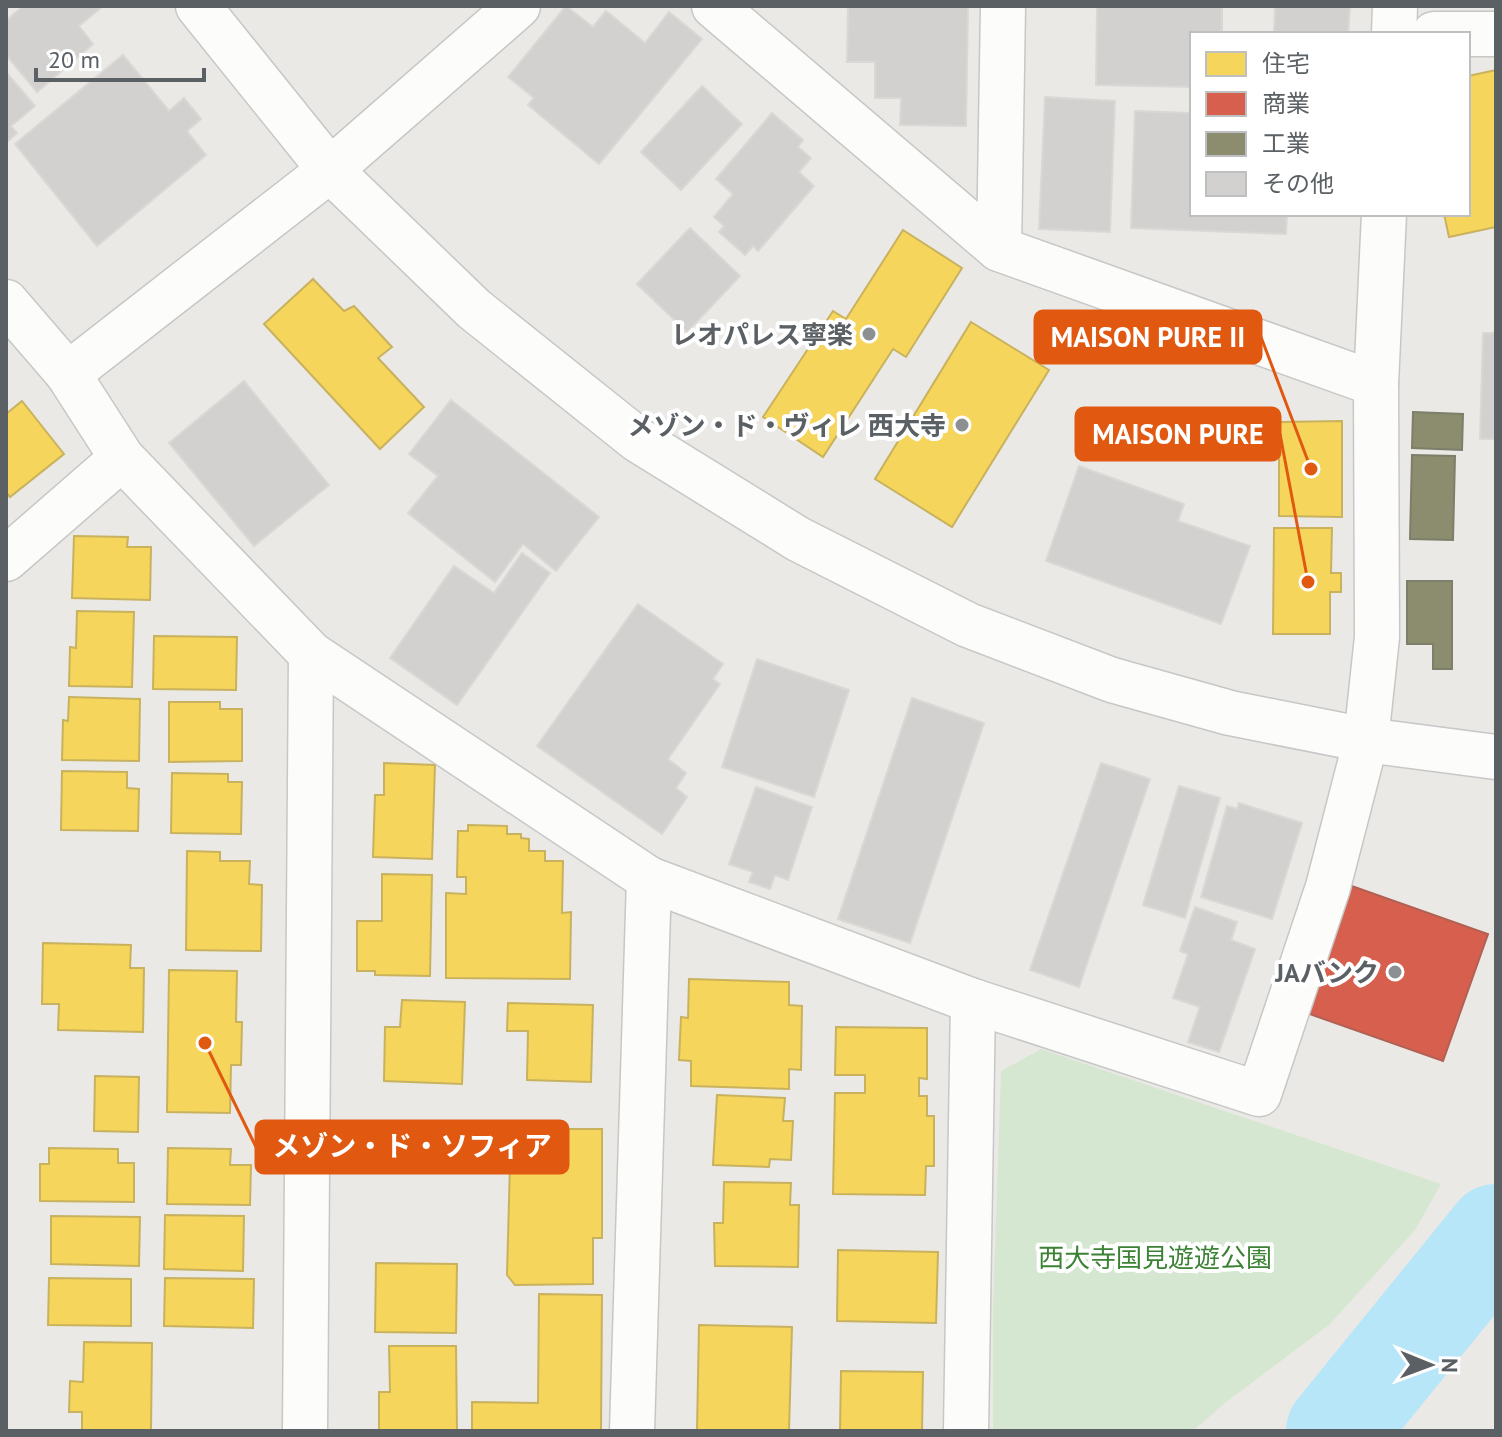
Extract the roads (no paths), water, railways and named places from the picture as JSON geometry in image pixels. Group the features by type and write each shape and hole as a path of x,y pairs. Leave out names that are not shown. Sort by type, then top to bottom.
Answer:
{"street":[{"path":"68,374 330,170 518,6"},
{"path":"714,6 999,249 1376,384"},
{"path":"999,249 1003,6"},
{"path":"1394,32 1395,6"},
{"path":"210,11 330,170 474,309 638,440 798,539 968,625 1112,680 1230,713 1366,740 1496,757"},
{"path":"1470,34 1496,34"},
{"path":"6,302 68,374 122,458 311,654 649,879 973,1001 1259,1094 1328,887 1366,740 1377,637 1376,384 1384,216"},
{"path":"6,559 122,458"},
{"path":"305,1431 311,654"},
{"path":"632,1431 649,879"},
{"path":"966,1431 973,1001"}],"waterway":[{"path":"1336,1431 1496,1234"}],"place":[{"name":"レオパレス寧楽","path":"869,334"},
{"name":"メゾン・ド・ヴィレ 西大寺","path":"962,425"},
{"name":"MAISON PURE II","path":"1311,469"},
{"name":"MAISON PURE","path":"1308,582"},
{"name":"JAバンク","path":"1395,972"},
{"name":"メゾン・ド・ソフィア","path":"205,1043"}],"park label":[{"name":"西大寺国見遊遊公園","path":"1155,1257"}]}
